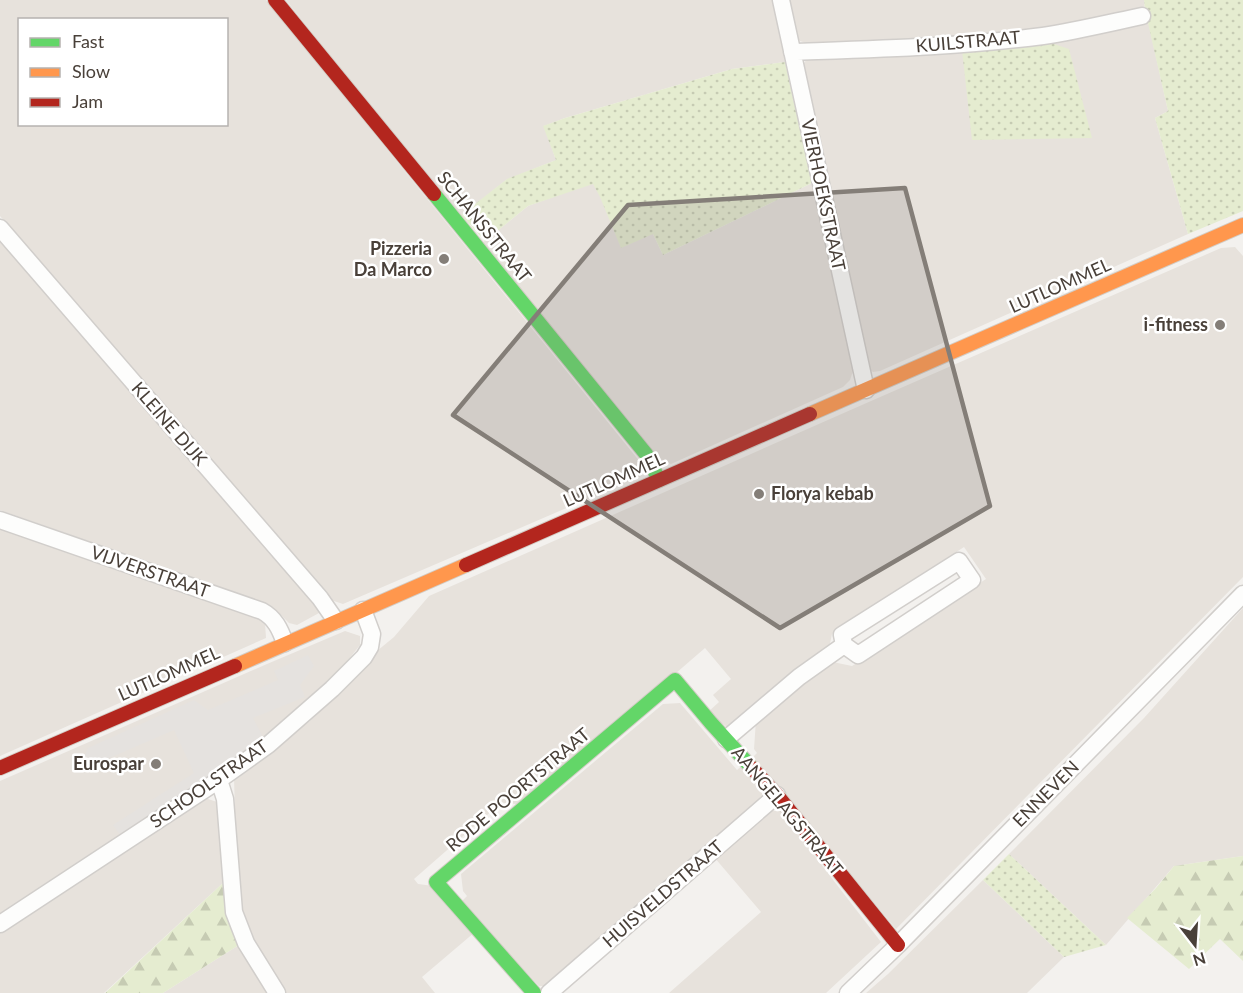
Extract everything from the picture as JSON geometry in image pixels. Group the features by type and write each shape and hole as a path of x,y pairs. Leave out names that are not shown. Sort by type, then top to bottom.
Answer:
{"street":[{"name":"SCHANSSTRAAT","path":"275,0 646,454 659,480"},
{"name":"VIERHOEKSTRAAT","path":"781,0 866,390"},
{"name":"KUILSTRAAT","path":"792,52 968,44 1044,36 1142,16"},
{"name":"KLEINE DIJK","path":"0,228 320,598 336,621"},
{"name":"LUTLOMMEL","path":"0,768 866,390 1242,229"},
{"name":"VIJVERSTRAAT","path":"0,520 262,611 275,621 285,643"},
{"name":"AANGELAGSTRAAT","path":"959,561 972,580 858,655 844,645 842,635 959,561"},
{"name":"ENNEVEN","path":"848,993 1243,594"},
{"name":"SCHOOLSTRAAT","path":"0,924 219,780 268,745 332,689 364,657 370,647 372,634 363,610"},
{"name":"AANGELAGSTRAAT","path":"844,645 799,677 726,739 777,795 898,945"},
{"name":"RODE POORTSTRAAT","path":"534,993 436,882 675,680 726,739"},
{"path":"219,780 225,799 234,912 246,944 277,993"},
{"name":"HUISVELDSTRAAT","path":"549,993 777,795"}],"highlighted area":[{"path":"905,188 990,506 780,628 453,415 628,205"}],"shaded area":[{"path":"0,0 266,0 645,468 641,476 343,604 331,600 0,216"},
{"path":"286,0 774,0 783,40 785,62 732,69 544,126 556,160 506,180 460,217"},
{"path":"788,0 1144,0 1145,10 1047,29 963,37 809,44 796,37"},
{"path":"1148,21 1168,111 1155,118 1188,234 880,371 873,372 867,368 802,66 807,59 1051,41"},
{"path":"594,182 653,234 663,255 812,183 852,359 853,371 850,380 843,387 671,464 662,460 650,449 481,244 528,206"},
{"path":"0,237 318,607 319,613 297,625 289,623 277,611 261,602 0,510"},
{"path":"1235,247 1243,256 1243,577 896,929 753,757 757,753 754,749 756,720 828,661 852,666 986,579 964,547 832,634 829,648 730,729 707,713 719,702 713,695 731,679 705,648 520,808 516,804 502,802 414,879 418,884 433,886 475,932 422,977 435,993 286,993 252,939 242,909 237,881 234,778 310,721 359,673 377,651 394,637 429,596 1221,248"},
{"path":"0,527 252,613 265,623 266,638 0,756"},
{"path":"1243,608 1243,856 1174,866 1106,945 1009,854 1144,718"},
{"path":"345,631 360,636 360,645 338,673 262,741 188,793 0,915 0,781"},
{"path":"308,655 314,666 300,685 305,697 253,718 262,735 219,771 121,836 113,825 194,773 174,730 84,769 82,761 88,748 194,700 208,710 278,680 274,671"},
{"path":"680,703 737,770 745,763 764,792 763,797 545,986 539,986 461,902 467,896 463,891 461,874 663,704"},
{"path":"205,798 217,802 224,882 104,993 0,993 0,931"},
{"path":"770,811 780,811 881,942 826,993 669,993 761,912 714,857"},
{"path":"983,880 1064,957 1027,993 866,993 888,974"},
{"path":"239,945 268,993 163,993"}],"green space":[{"path":"1144,0 1243,0 1243,211 1188,234 1155,118 1168,111"},
{"path":"1048,42 1069,49 1092,138 972,140 962,50"},
{"path":"785,62 812,183 663,255 653,234 621,248 593,184 528,206 485,241 461,215 507,179 556,160 543,126 732,69"},
{"path":"1009,854 1106,945 1064,957 983,880"},
{"path":"1243,856 1243,961 1220,939 1189,969 1127,918 1174,866"},
{"path":"224,882 224,906 239,945 163,993 105,993"}],"traffic: fast":[{"path":"434,194 646,454 659,480"},
{"path":"534,993 436,882 675,680 751,767"}],"traffic: slow":[{"path":"810,414 1243,225"},
{"path":"235,666 466,565"}],"traffic: jam":[{"path":"275,0 434,194"},
{"path":"466,565 810,414"},
{"path":"0,768 235,666"},
{"path":"751,767 777,795 898,945"}],"place":[{"name":"Pizzeria Da Marco","path":"444,259"},
{"name":"i-fitness","path":"1220,325"},
{"name":"Florya kebab","path":"759,494"},
{"name":"Eurospar","path":"156,764"}]}
